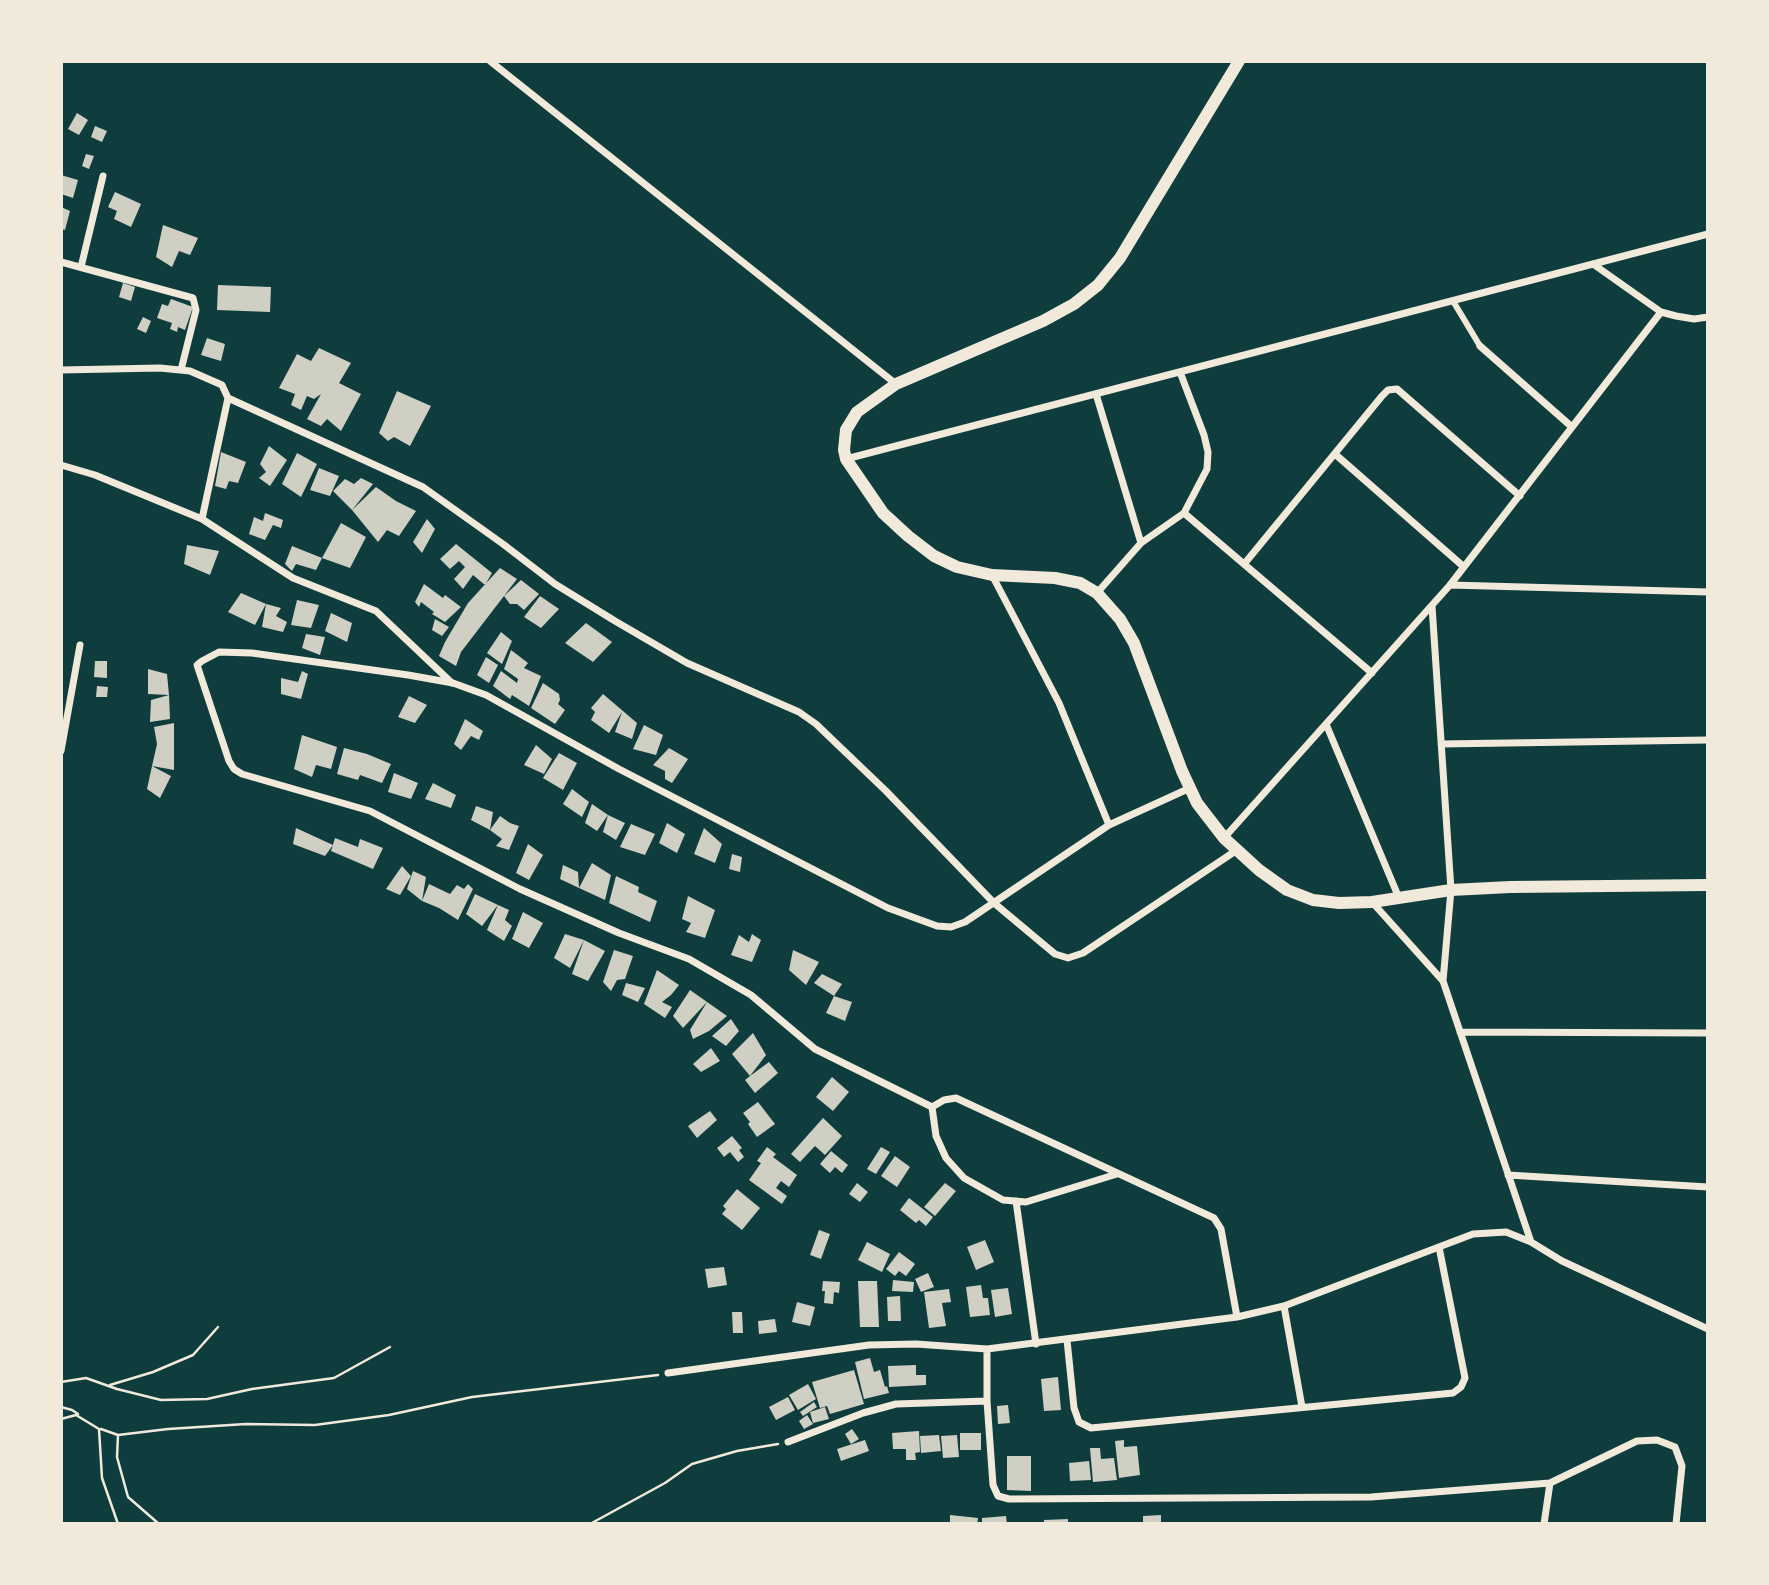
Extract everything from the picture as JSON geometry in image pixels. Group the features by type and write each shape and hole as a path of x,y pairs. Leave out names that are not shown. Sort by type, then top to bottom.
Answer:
{"street":[{"path":"490,61 896,384"},
{"path":"1239,61 1120,258 1098,285 1074,304 1043,321 896,384 857,412 846,430 846,459 883,513 934,556 957,566 992,575 1055,578 1080,583 1097,593 1120,619 1134,643 1177,758 1197,803 1224,838 1259,870 1287,890 1313,900 1339,903 1372,902 1451,890 1510,887 1708,885"},
{"path":"81,267 103,176"},
{"path":"846,459 1708,234"},
{"path":"61,262 193,298 195,310 181,370"},
{"path":"1593,264 1661,312 1694,318 1708,317"},
{"path":"1453,301 1480,346 1572,427"},
{"path":"1224,838 1450,585 1661,312"},
{"path":"61,370 160,368 190,371 222,385 228,398 202,519"},
{"path":"1097,593 1141,543 1184,513 1207,469 1208,452 1204,435 1180,372"},
{"path":"1245,563 1388,390 1397,389 1520,496"},
{"path":"1096,394 1141,543"},
{"path":"228,398 423,487 555,584 615,621 687,663 799,712 816,724 886,790 994,903 1055,954 1068,958 1083,953 1237,850"},
{"path":"1335,454 1464,567"},
{"path":"61,465 95,475 202,519 293,578 376,611 453,683"},
{"path":"1184,513 1372,673"},
{"path":"992,575 1059,703 1109,825"},
{"path":"1450,585 1708,592"},
{"path":"1432,606 1451,890 1443,981 1531,1242"},
{"path":"61,751 80,645"},
{"path":"932,1107 816,1049 751,995 689,959 619,933 520,889 370,811 243,774 234,769 197,665 219,652 253,653 453,683 486,695 619,769 888,908 937,926 951,927 965,922 1109,825 1190,788"},
{"path":"1326,724 1399,898"},
{"path":"1441,744 1708,740"},
{"path":"1372,902 1443,981"},
{"path":"1460,1032 1708,1033"},
{"path":"932,1107 944,1100 956,1098 1214,1218 1221,1229 1237,1317"},
{"path":"932,1107 936,1136 946,1158 964,1178 1003,1200 1026,1202 1116,1174"},
{"path":"1508,1175 1708,1187"},
{"path":"1016,1201 1036,1344"},
{"path":"668,1373 869,1345 916,1344 987,1349 1237,1317 1284,1306 1473,1234 1506,1232 1708,1329"},
{"path":"1067,1340 1073,1408 1079,1422 1090,1428 1453,1393 1461,1387 1465,1378 1439,1247"},
{"path":"1284,1306 1302,1407"},
{"path":"987,1349 987,1401 993,1485 998,1496 1009,1499 1371,1497 1550,1483 1637,1441 1657,1440 1675,1447 1682,1466 1676,1524"},
{"path":"788,1442 863,1413 896,1405 987,1401"},
{"path":"1544,1524 1550,1483"}],"path":[{"path":"107,1386 153,1372 192,1354 218,1327"},
{"path":"61,1382 86,1378 161,1400 207,1399 252,1388 334,1377 390,1347"},
{"path":"61,1419 76,1415 100,1429 118,1434 246,1424 315,1425 389,1415 472,1397 668,1373"},
{"path":"61,1407 72,1410 100,1429"},
{"path":"100,1429 102,1478 117,1524"},
{"path":"118,1434 117,1457 128,1497 159,1524"},
{"path":"590,1524 665,1483 692,1464 737,1451 788,1442"}],"building":[{"path":"77,113 88,120 79,135 68,129"},
{"path":"95,126 107,131 102,142 91,137"},
{"path":"86,154 94,156 89,169 82,166"},
{"path":"61,175 78,180 73,198 61,194"},
{"path":"115,192 141,204 131,227 114,219 117,211 108,207"},
{"path":"61,207 70,211 65,230 61,229"},
{"path":"163,225 198,238 190,255 179,251 172,267 156,257"},
{"path":"123,283 135,287 131,301 119,297"},
{"path":"218,285 271,287 270,312 217,310"},
{"path":"171,299 193,307 185,330 178,327 177,332 170,329 172,323 157,318 162,304 168,306"},
{"path":"143,317 151,321 146,333 137,329"},
{"path":"207,338 225,344 221,361 201,355"},
{"path":"319,348 351,363 339,383 361,394 341,431 327,419 321,426 307,419 321,394 314,399 307,396 301,410 291,405 295,394 279,388 297,354 311,361"},
{"path":"397,391 431,406 410,446 394,437 388,441 379,433"},
{"path":"269,446 287,460 270,486 259,478 266,472 260,464"},
{"path":"221,452 246,462 238,483 229,481 226,489 215,486"},
{"path":"297,453 317,464 301,497 282,484"},
{"path":"319,468 339,476 330,496 310,490"},
{"path":"361,478 373,484 352,510 333,491 345,479 354,484"},
{"path":"376,487 416,511 399,536 387,530 378,542 352,510"},
{"path":"265,513 283,520 281,528 273,525 265,540 249,534 254,517 263,521"},
{"path":"427,519 435,529 422,553 413,542"},
{"path":"341,523 366,537 350,568 322,558"},
{"path":"456,544 492,573 485,585 473,575 463,589 454,579 465,567 459,561 450,569 440,559"},
{"path":"187,545 219,551 210,575 184,564"},
{"path":"292,546 322,558 316,570 296,564 292,571 285,564"},
{"path":"500,568 517,579 461,652 456,666 439,656 445,642 468,603"},
{"path":"521,580 539,594 524,610 517,604 510,604 504,596"},
{"path":"424,584 461,607 445,622 432,614 434,612 421,602 419,607 415,602"},
{"path":"241,593 266,604 255,625 228,612"},
{"path":"540,596 559,609 541,628 524,617"},
{"path":"297,600 319,605 311,628 291,625"},
{"path":"266,604 281,608 276,616 287,622 283,632 262,627"},
{"path":"331,613 352,623 347,642 325,631"},
{"path":"435,619 449,627 442,636 432,630"},
{"path":"586,623 612,642 593,662 565,643"},
{"path":"501,632 512,641 502,664 487,653"},
{"path":"306,634 325,637 320,655 302,648"},
{"path":"511,650 528,663 524,668 541,676 529,706 512,695 510,699 493,686 501,671 517,683 518,679 504,669"},
{"path":"486,657 498,665 489,683 477,675"},
{"path":"95,661 107,661 107,678 94,677"},
{"path":"148,669 167,674 169,695 148,694"},
{"path":"302,671 308,674 301,699 281,694 281,678 298,682"},
{"path":"543,683 559,694 558,704 565,710 555,724 531,708"},
{"path":"97,686 108,687 107,697 96,697"},
{"path":"603,694 637,723 632,739 615,732 622,712 609,733 591,720 595,712 591,708"},
{"path":"169,695 170,719 150,722 151,700"},
{"path":"409,696 427,705 415,723 398,717"},
{"path":"465,719 483,731 479,740 471,736 461,750 454,744"},
{"path":"174,723 174,770 152,766 157,744 154,727"},
{"path":"644,725 663,735 656,755 633,749"},
{"path":"302,735 337,747 331,769 316,765 312,777 294,769"},
{"path":"536,745 552,759 544,774 524,765"},
{"path":"344,748 391,764 382,783 360,775 358,780 337,774"},
{"path":"669,748 688,759 672,783 665,779 665,771 653,765"},
{"path":"559,753 577,763 563,790 543,778"},
{"path":"152,766 171,776 160,798 147,789"},
{"path":"394,773 418,783 411,799 388,792"},
{"path":"433,783 456,795 451,808 425,799"},
{"path":"572,789 589,802 582,817 563,804"},
{"path":"592,804 608,815 597,831 585,823"},
{"path":"476,806 493,812 490,830 471,820"},
{"path":"608,815 625,823 616,840 603,832"},
{"path":"500,816 519,826 509,850 496,846 502,839 490,830"},
{"path":"667,823 685,834 677,853 659,843"},
{"path":"631,824 655,834 645,855 620,847"},
{"path":"296,828 333,845 325,856 293,844"},
{"path":"704,828 722,844 715,863 694,854"},
{"path":"335,838 358,847 360,839 383,848 373,869 331,851"},
{"path":"528,844 543,855 529,880 516,873"},
{"path":"732,854 742,857 740,872 729,869"},
{"path":"592,863 611,875 605,900 579,888"},
{"path":"563,865 578,872 579,888 560,879"},
{"path":"402,866 411,876 400,895 386,889"},
{"path":"413,871 426,877 422,901 407,889"},
{"path":"616,876 639,887 638,892 657,901 650,922 609,903"},
{"path":"429,884 450,894 457,885 464,889 468,884 473,889 458,920 422,901"},
{"path":"475,894 498,905 482,926 466,914"},
{"path":"688,896 715,910 705,938 686,932 691,923 682,919"},
{"path":"498,905 509,910 505,920 512,926 504,941 487,930"},
{"path":"523,912 543,923 529,948 512,939"},
{"path":"565,934 584,940 570,968 554,958"},
{"path":"752,934 761,940 752,962 731,955 739,935 749,942"},
{"path":"584,940 605,951 588,981 572,974"},
{"path":"614,950 633,956 625,979 617,980 611,991 603,982"},
{"path":"793,950 819,962 806,985 789,970"},
{"path":"657,970 679,985 662,1002 672,1007 665,1018 644,1004"},
{"path":"822,974 842,984 834,996 814,983"},
{"path":"626,983 645,988 638,1002 622,995"},
{"path":"690,990 727,1016 709,1031 693,1039 690,1030 707,1002 683,1028 673,1016"},
{"path":"834,996 852,1002 845,1021 826,1013"},
{"path":"731,1019 739,1031 726,1046 712,1036"},
{"path":"753,1033 766,1055 750,1076 732,1054"},
{"path":"711,1048 720,1061 701,1072 693,1064"},
{"path":"769,1062 778,1073 755,1093 745,1080"},
{"path":"832,1077 849,1092 833,1111 816,1097"},
{"path":"758,1102 775,1124 757,1137 743,1113"},
{"path":"710,1111 717,1120 697,1138 688,1126"},
{"path":"823,1118 842,1136 825,1155 815,1146 800,1162 791,1154"},
{"path":"732,1136 742,1148 739,1150 744,1157 738,1162 730,1152 724,1157 717,1148"},
{"path":"767,1147 776,1154 773,1157 797,1175 789,1187 781,1181 776,1188 787,1196 782,1204 749,1180 761,1163 757,1161"},
{"path":"881,1147 890,1152 876,1174 867,1169"},
{"path":"831,1151 848,1165 842,1173 835,1167 830,1173 820,1164"},
{"path":"895,1156 910,1167 897,1187 881,1176"},
{"path":"857,1183 868,1192 860,1202 849,1194"},
{"path":"945,1183 956,1191 935,1216 924,1207"},
{"path":"737,1189 760,1208 742,1230 722,1214 726,1209 723,1206"},
{"path":"909,1198 933,1217 926,1226 919,1220 916,1223 900,1210"},
{"path":"819,1230 830,1234 821,1259 810,1255"},
{"path":"985,1240 994,1262 976,1270 967,1247"},
{"path":"867,1242 890,1254 882,1272 858,1260"},
{"path":"899,1252 915,1264 906,1276 899,1271 895,1276 886,1269"},
{"path":"724,1267 727,1285 708,1288 705,1269"},
{"path":"928,1273 934,1287 921,1292 915,1279"},
{"path":"893,1280 914,1282 913,1292 892,1291"},
{"path":"823,1281 840,1282 839,1293 834,1292 833,1304 824,1303"},
{"path":"858,1281 877,1281 879,1327 860,1327"},
{"path":"981,1285 983,1298 988,1298 990,1315 970,1317 966,1287"},
{"path":"1008,1288 1012,1314 995,1317 991,1290"},
{"path":"949,1289 951,1302 942,1303 946,1326 929,1328 924,1292"},
{"path":"900,1296 901,1321 888,1321 887,1297"},
{"path":"797,1302 815,1307 810,1326 792,1322"},
{"path":"732,1312 742,1312 743,1333 733,1333"},
{"path":"775,1319 777,1332 759,1334 758,1321"},
{"path":"870,1358 874,1372 880,1370 889,1393 864,1399 855,1362"},
{"path":"916,1365 916,1375 926,1375 926,1385 889,1387 888,1366"},
{"path":"854,1370 864,1404 830,1414 827,1406 820,1408 812,1382"},
{"path":"1058,1377 1061,1410 1044,1411 1041,1379"},
{"path":"808,1384 816,1399 798,1410 789,1395"},
{"path":"788,1397 795,1410 776,1420 769,1407"},
{"path":"814,1402 817,1407 803,1416 800,1412"},
{"path":"1008,1405 1010,1423 998,1424 997,1406"},
{"path":"825,1407 829,1419 813,1423 810,1412"},
{"path":"807,1415 813,1424 804,1429 799,1421"},
{"path":"852,1429 859,1439 851,1444 845,1434"},
{"path":"919,1431 920,1452 915,1453 916,1460 906,1460 906,1449 893,1449 892,1433"},
{"path":"960,1433 981,1433 981,1450 960,1450"},
{"path":"939,1435 941,1451 921,1453 920,1436"},
{"path":"957,1435 959,1457 943,1458 941,1436"},
{"path":"865,1440 869,1451 841,1461 837,1449"},
{"path":"1124,1440 1124,1447 1137,1446 1140,1475 1119,1478 1115,1441"},
{"path":"1090,1448 1100,1448 1101,1459 1114,1458 1117,1480 1093,1482"},
{"path":"1007,1456 1031,1456 1031,1491 1007,1490"},
{"path":"1089,1461 1091,1480 1070,1481 1069,1463"},
{"path":"950,1515 978,1518 977,1524 950,1524"},
{"path":"1161,1515 1161,1524 1143,1524 1143,1516"},
{"path":"1006,1516 1007,1524 982,1524 982,1518"},
{"path":"1068,1519 1068,1524 1044,1524 1044,1520"}]}
